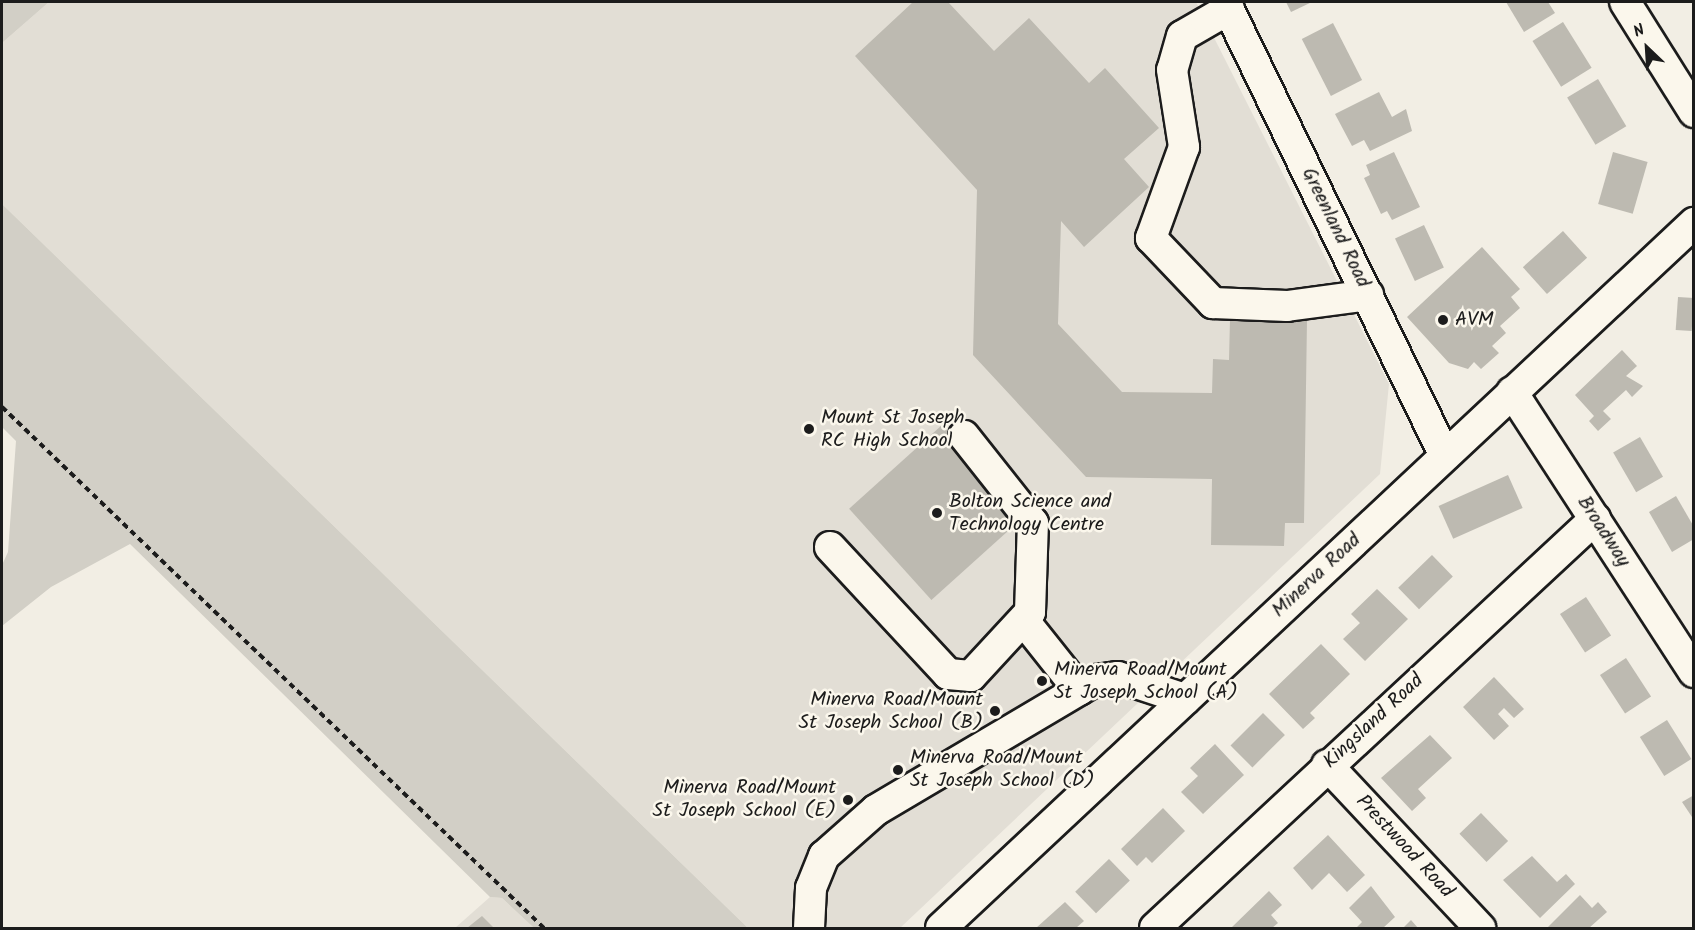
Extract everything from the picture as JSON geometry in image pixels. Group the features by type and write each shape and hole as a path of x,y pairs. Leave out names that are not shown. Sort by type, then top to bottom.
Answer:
{"street":[{"path":"1625,2 1694,112"},
{"path":"1227,5 1182,36 1172,70 1184,147 1151,238 1213,303 1287,306 1368,295"},
{"name":"Greenland Road","path":"1227,5 1445,456"},
{"name":"Minerva Road","path":"941,928 1694,223"},
{"name":"Broadway","path":"1512,392 1694,672"},
{"path":"830,547 956,678 971,676 1025,622 1034,600 1033,523 964,436"},
{"name":"Kingsland Road","path":"1155,928 1327,765 1595,519"},
{"path":"1025,622 1079,690"},
{"path":"809,928 811,888 825,856 844,834 1079,690 1096,680 1118,677 1185,699"},
{"name":"Prestwood Road","path":"1327,765 1480,928"}],"path":[{"path":"2,407 544,928"}],"shaded area":[{"path":"2,2 49,2 2,43"},
{"name":"Mount St Joseph RC High School","path":"49,2 1196,2 1389,384 1380,474 900,928 748,928 2,204 2,43"},
{"path":"2,204 748,928 534,928 502,898 490,897 130,544 51,587 2,626 2,565 8,552 16,441 2,427"},
{"path":"490,897 502,898 534,928 455,928"}],"building":[{"path":"913,2 948,2 994,51 1029,18 1089,83 1105,68 1159,128 1124,159 1149,187 1084,247 1061,221 1058,324 1122,392 1212,393 1213,359 1229,360 1230,319 1307,320 1304,523 1285,523 1284,546 1211,545 1212,479 1086,477 973,355 977,190 855,56"},
{"path":"1286,2 1312,2 1291,12"},
{"path":"1506,2 1548,2 1555,13 1524,32"},
{"path":"1563,22 1592,68 1561,87 1532,41"},
{"path":"1333,23 1362,80 1331,96 1302,39"},
{"path":"1598,79 1626,126 1595,145 1567,98"},
{"path":"1379,92 1392,117 1406,109 1412,131 1370,151 1364,140 1352,146 1335,114"},
{"path":"1394,152 1420,207 1392,220 1387,211 1381,214 1364,178 1370,175 1366,165"},
{"path":"1613,152 1648,162 1633,214 1598,204"},
{"path":"1424,225 1444,268 1415,281 1395,239"},
{"path":"1563,231 1587,258 1547,294 1523,267"},
{"path":"1482,247 1520,289 1511,297 1520,308 1500,326 1506,333 1492,346 1499,353 1481,369 1474,362 1468,369 1449,363 1407,317"},
{"path":"1678,297 1694,298 1692,331 1676,330"},
{"path":"1622,350 1637,366 1626,376 1643,386 1632,397 1626,390 1603,411 1611,419 1598,431 1589,421 1594,416 1575,395"},
{"name":"Bolton Science and Technology Centre","path":"942,425 1024,516 931,600 849,509"},
{"path":"1640,437 1663,477 1636,492 1613,452"},
{"path":"1508,475 1523,508 1453,539 1439,506"},
{"path":"1676,496 1694,527 1694,539 1672,552 1649,512"},
{"path":"1432,555 1453,577 1419,609 1398,588"},
{"path":"1377,589 1408,619 1365,661 1343,639 1360,623 1351,614"},
{"path":"1586,597 1611,636 1585,652 1560,614"},
{"path":"1321,644 1350,674 1310,713 1315,718 1303,729 1269,694"},
{"path":"1626,658 1651,697 1625,713 1600,675"},
{"path":"1494,677 1524,709 1514,718 1504,708 1498,714 1509,726 1494,740 1463,707"},
{"path":"1263,713 1285,735 1252,767 1230,746"},
{"path":"1667,720 1691,759 1664,776 1640,737"},
{"path":"1430,735 1452,758 1418,789 1426,798 1412,811 1381,778"},
{"path":"1215,744 1244,775 1203,814 1181,792 1198,776 1190,768"},
{"path":"1694,795 1694,820 1682,802"},
{"path":"1163,808 1185,831 1152,863 1146,857 1137,866 1121,849"},
{"path":"1481,813 1508,841 1487,862 1459,834"},
{"path":"1328,835 1365,875 1347,892 1329,873 1312,890 1293,868"},
{"path":"1532,856 1557,882 1566,874 1575,884 1540,918 1503,880"},
{"path":"1109,859 1130,881 1096,913 1075,892"},
{"path":"1371,886 1395,917 1383,928 1356,928 1362,922 1349,908"},
{"path":"1269,891 1282,905 1271,915 1278,923 1272,928 1231,928"},
{"path":"1580,895 1592,908 1598,902 1607,912 1589,928 1547,928"},
{"path":"1065,902 1084,921 1076,928 1036,928"},
{"path":"482,916 494,928 467,928"},
{"path":"1411,920 1418,928 1403,928"}],"place":[{"name":"AVM","path":"1443,320"},
{"name":"Mount St Joseph RC High School","path":"809,429"},
{"name":"Bolton Science and Technology Centre","path":"937,513"},
{"name":"Minerva Road/Mount St Joseph School (A)","path":"1042,681"},
{"name":"Minerva Road/Mount St Joseph School (B)","path":"995,711"},
{"name":"Minerva Road/Mount St Joseph School (D)","path":"898,770"},
{"name":"Minerva Road/Mount St Joseph School (E)","path":"848,800"}]}
